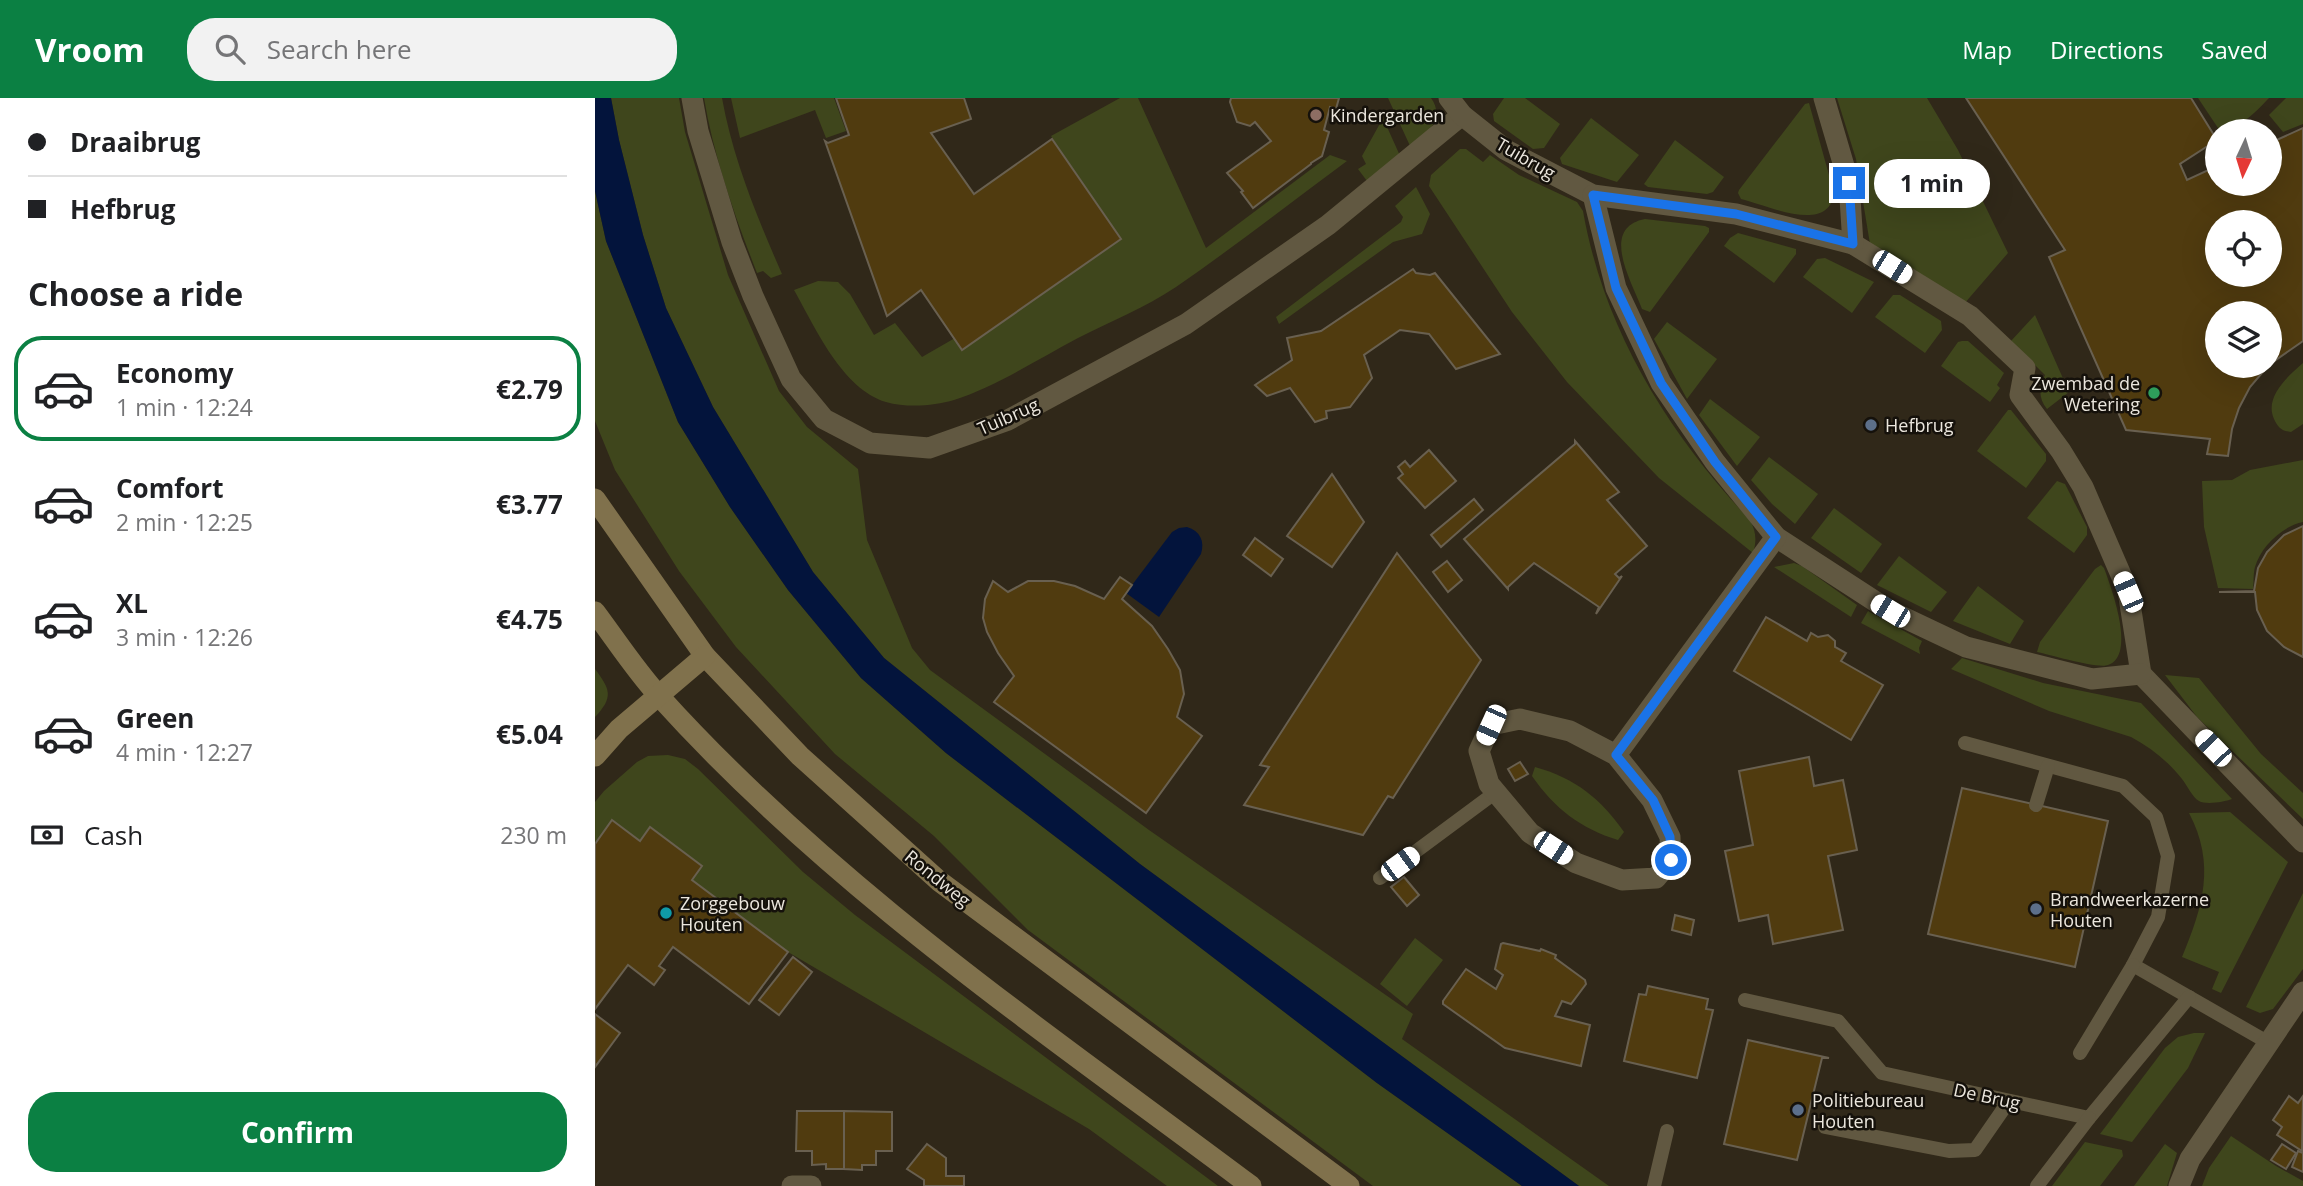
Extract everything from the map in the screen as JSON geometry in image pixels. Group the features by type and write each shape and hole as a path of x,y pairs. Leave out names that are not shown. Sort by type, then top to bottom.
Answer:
{"main road":[{"name":"Rondweg","path":"595,499 705,656 800,756 939,881 1349,1186"},
{"path":"595,612 658,695 754,793 900,923 1251,1186"},
{"path":"595,756 619,729 705,656"}],"street":[{"name":"Tuibrug","path":"692,98 698,131 732,242 791,379 824,419 870,443 929,448 1008,420 1186,324 1328,225 1456,107 1506,150 1593,195"},
{"path":"1824,98 1849,183 1853,244"},
{"path":"2141,674 2092,679 1966,647 1890,611 1776,537 1715,462 1661,383 1616,288 1593,195 1736,214 1853,244 1970,316 2025,368 2020,395 2061,451 2083,487 2128,592 2141,674 2303,842"},
{"path":"1616,755 1776,537"},
{"path":"1520,719 1570,732 1616,755 1653,800 1670,837 1671,860 1656,878 1622,880 1576,863 1530,833 1489,785 1479,751 1491,725 1520,719"},
{"path":"2179,1186 2190,1159 2303,992"},
{"path":"792,1186 811,1186"}],"lane":[{"path":"1965,743 2123,786 2156,817 2168,856 2158,917 2133,965 2080,1053"},
{"path":"2036,805 2048,766"},
{"path":"1380,878 1496,792"},
{"path":"2133,965 2269,1043"},
{"path":"2037,1186 2189,997"},
{"name":"De Brug","path":"1745,1000 1838,1021 1882,1073 2089,1118"},
{"path":"1825,1127 1949,1151 1975,1150 2009,1101"},
{"path":"1654,1186 1667,1131"}],"green space":[{"path":"611,98 679,98 685,132 728,275 779,391 807,427 858,469 867,540 912,648 930,670 1149,830 1413,1014 1402,1039 1609,1186 1579,1186 1140,864 884,658 813,572 713,407 666,308 643,235"},
{"path":"704,98 722,98 739,165 782,274 771,278 763,271 757,273 726,187"},
{"path":"731,98 834,98 846,131 826,138 815,110 740,138"},
{"path":"1120,98 1138,98 1206,248 1330,155 1347,161 1176,287 986,387 946,402 911,406 886,402 870,395 856,384 831,355 794,290 818,281 838,282 850,294 874,335 895,323 922,357 955,338 963,349 1121,239 1051,136"},
{"path":"1388,98 1431,98 1435,106 1432,126 1411,148"},
{"path":"1504,98 1525,98 1560,124 1544,148 1533,149 1494,121 1493,114"},
{"path":"1837,98 1927,98 1958,150 2008,253 1964,304 1870,244 1856,159"},
{"path":"2198,98 2269,98 2246,119 2212,119"},
{"path":"2286,98 2303,98 2303,124 2283,132 2282,119 2272,119 2269,115"},
{"path":"1809,103 1834,193 1830,206 1809,215 1795,214 1741,199 1739,190 1805,104"},
{"path":"1383,118 1401,158 1370,185 1358,169 1366,164 1362,156"},
{"path":"1591,118 1639,155 1617,182 1562,164 1560,158"},
{"path":"1675,140 1724,177 1713,192 1707,194 1648,187 1644,184"},
{"path":"1460,149 1466,149 1483,162 1490,155 1519,175 1577,202 1583,211 1606,297 1623,338 1667,415 1692,452 1750,520 1755,536 1753,553 1659,478 1567,382 1512,312 1429,186 1431,175"},
{"path":"1416,187 1430,214 1422,234 1393,242 1279,324 1276,317 1401,222 1403,217 1395,206"},
{"path":"595,191 606,241 678,422 730,507 788,590 861,678 946,753 1377,1083 1522,1186 1373,1186 1028,930 934,836 835,754 736,647 679,571 615,470 595,421"},
{"path":"1645,219 1709,228 1709,232 1650,312 1642,309 1626,271 1621,244 1624,233 1631,224"},
{"path":"1738,233 1796,249 1796,254 1774,283 1724,246"},
{"path":"1825,258 1874,282 1852,313 1803,277 1817,259"},
{"path":"1893,295 1900,295 1941,321 1942,330 1925,353 1875,317"},
{"path":"2035,315 2069,392 2047,409 2040,392 2045,375 2011,341"},
{"path":"1667,322 1717,359 1687,399 1654,339"},
{"path":"1968,341 2004,373 1997,385 2000,388 1990,402 1941,366 1958,342"},
{"path":"2303,363 2303,424 2288,432 2276,422 2272,403 2279,388"},
{"path":"1710,399 1760,437 1737,466 1699,415"},
{"path":"2008,410 2011,410 2046,454 2046,461 2026,488 1977,451"},
{"path":"1769,457 1818,494 1795,524 1772,504 1751,480"},
{"path":"2303,460 2303,522 2281,532 2262,552 2255,567 2253,589 2218,588 2204,527 2202,481 2232,480 2250,470"},
{"path":"2057,481 2065,484 2087,527 2087,535 2074,553 2027,518"},
{"path":"1834,508 1882,544 1861,573 1811,538"},
{"path":"1899,556 1947,592 1931,612 1877,585"},
{"path":"1794,563 1857,605 1851,617 1774,567"},
{"path":"2101,565 2112,590 2120,620 2121,649 2116,659 2103,666 2037,652 2040,642 2095,569"},
{"path":"1978,586 2024,621 2010,644 1953,621"},
{"path":"1868,611 1922,641 1920,654 1861,623"},
{"path":"1962,658 2043,683 2141,703 2232,799 2210,803 2199,801 2171,766 2138,741 2049,711 1951,669"},
{"path":"595,669 608,693 605,704 595,717"},
{"path":"2165,675 2199,678 2261,754 2303,793 2303,819 2197,717"},
{"path":"668,755 685,759 698,769 803,872 855,915 1218,1186 1167,1186 1089,1129 788,952 692,880 702,866 651,828 640,841 612,821 595,844 595,802 604,791 637,762 648,756"},
{"path":"1535,767 1563,777 1586,791 1606,809 1624,832 1618,840 1592,830 1569,816 1532,776"},
{"path":"2230,812 2288,862 2221,993 2212,989 2219,972 2182,957 2196,921 2204,885 2202,850 2189,813"},
{"path":"2303,893 2303,969 2273,1009 2260,1013 2246,1007"},
{"path":"1415,938 1443,960 1407,1006 1380,984"},
{"path":"2205,1033 2188,1068 2132,1142 2100,1134 2165,1048 2178,1037"},
{"path":"2231,1136 2303,1181 2303,1186 2202,1186 2209,1168"},
{"path":"2085,1142 2122,1150 2123,1156 2100,1186 2052,1186"},
{"path":"2165,1144 2177,1153 2167,1186 2134,1186"}],"water":[{"path":"595,98 611,98 643,235 666,308 713,407 813,572 884,658 1140,864 1579,1186 1522,1186 1377,1083 946,753 861,678 788,590 730,507 678,422 606,241 595,191"},
{"path":"1187,527 1200,537 1201,554 1159,617 1126,593 1172,532"}],"building":[{"path":"836,98 964,98 971,119 931,133 974,194 1052,139 1121,239 962,350 921,290 887,316 825,141 828,143 849,135"},
{"path":"1231,98 1339,98 1336,109 1330,107 1324,130 1329,132 1322,156 1253,208 1241,192 1243,191 1227,173 1271,141 1255,122 1250,126 1237,122"},
{"path":"1966,98 2191,98 2205,121 2205,148 2180,164 2187,180 2205,172 2205,196 2282,196 2282,138 2303,128 2303,341 2282,356 2282,301 2205,301 2205,378 2258,378 2239,408 2232,429 2228,456 2207,454 2210,439 2126,430 2049,257 2065,250"},
{"path":"1413,269 1416,273 1435,273 1500,354 1456,369 1429,334 1400,330 1364,355 1372,378 1350,407 1326,411 1327,418 1315,422 1290,388 1267,396 1255,385 1292,360 1287,338 1321,331"},
{"path":"1575,441 1619,492 1607,500 1647,546 1615,574 1619,578 1622,576 1596,614 1599,607 1534,563 1508,589 1464,539 1575,444"},
{"path":"1429,450 1456,481 1425,508 1398,478 1403,474 1398,467 1405,461 1410,467"},
{"path":"1332,474 1364,522 1332,567 1287,536"},
{"path":"1474,499 1483,510 1441,547 1431,535"},
{"path":"2303,526 2303,657 2284,647 2267,631 2257,610 2255,592 2219,592 2254,591 2258,568 2267,552 2284,535"},
{"path":"1255,538 1283,559 1271,576 1243,555"},
{"path":"1397,553 1481,660 1393,798 1388,796 1363,835 1244,805 1269,767 1260,765"},
{"path":"1447,561 1462,580 1448,592 1433,572"},
{"path":"1120,577 1132,585 1122,599 1152,626 1180,670 1184,694 1177,717 1202,736 1146,813 994,702 1014,676 998,653 983,618 985,599 993,581 1008,592 1028,581 1054,581 1075,586 1104,599"},
{"path":"1766,617 1807,641 1811,633 1818,637 1828,635 1835,641 1835,647 1846,653 1841,661 1883,685 1851,740 1734,671"},
{"path":"1809,757 1814,786 1843,780 1857,850 1828,856 1843,930 1773,944 1768,915 1739,921 1725,851 1753,845 1739,771"},
{"path":"1520,762 1528,774 1515,781 1508,769"},
{"path":"1962,788 2108,821 2075,967 1928,934"},
{"name":"Zorggebouw Houten","path":"612,820 640,841 650,827 702,866 692,880 788,952 749,1004 673,947 659,966 665,970 654,985 628,965 595,1009 595,844"},
{"path":"1404,877 1419,895 1407,906 1391,887"},
{"path":"1675,915 1694,920 1691,935 1672,930"},
{"path":"1503,943 1540,951 1541,949 1556,955 1555,958 1585,980 1586,984 1571,1004 1562,1001 1555,1016 1590,1025 1581,1066 1505,1048 1443,1004 1466,969 1496,989 1503,975 1495,969"},
{"path":"793,957 812,972 779,1015 759,1000"},
{"path":"1648,986 1708,999 1706,1009 1713,1010 1697,1078 1624,1061 1639,994 1646,995"},
{"path":"595,1014 620,1033 595,1067"},
{"path":"1748,1040 1829,1058 1822,1058 1797,1160 1724,1144"},
{"path":"2289,1096 2298,1103 2303,1096 2302,1151 2277,1135 2282,1127 2273,1120"},
{"path":"797,1111 844,1111 844,1169 826,1169 826,1164 812,1165 812,1151 796,1151"},
{"path":"844,1111 892,1112 892,1151 876,1151 876,1165 862,1165 862,1170 844,1169"},
{"path":"927,1144 946,1158 946,1176 964,1176 964,1186 924,1186 924,1180 907,1169"},
{"path":"2282,1144 2296,1153 2286,1169 2271,1160"},
{"path":"2298,1151 2303,1153 2303,1172 2292,1167"}],"place":[{"name":"Kindergarden","path":"1316,115"},
{"name":"Zwembad de Wetering","path":"2154,393"},
{"name":"Hefbrug","path":"1871,425"},
{"name":"Brandweerkazerne Houten","path":"2036,909"},
{"name":"Zorggebouw Houten","path":"666,913"},
{"name":"Politiebureau Houten","path":"1798,1110"}],"route":[{"path":"1671,860 1670,837 1653,800 1616,755 1776,537 1715,462 1661,383 1616,288 1593,195 1736,214 1853,244 1849,183"}]}
